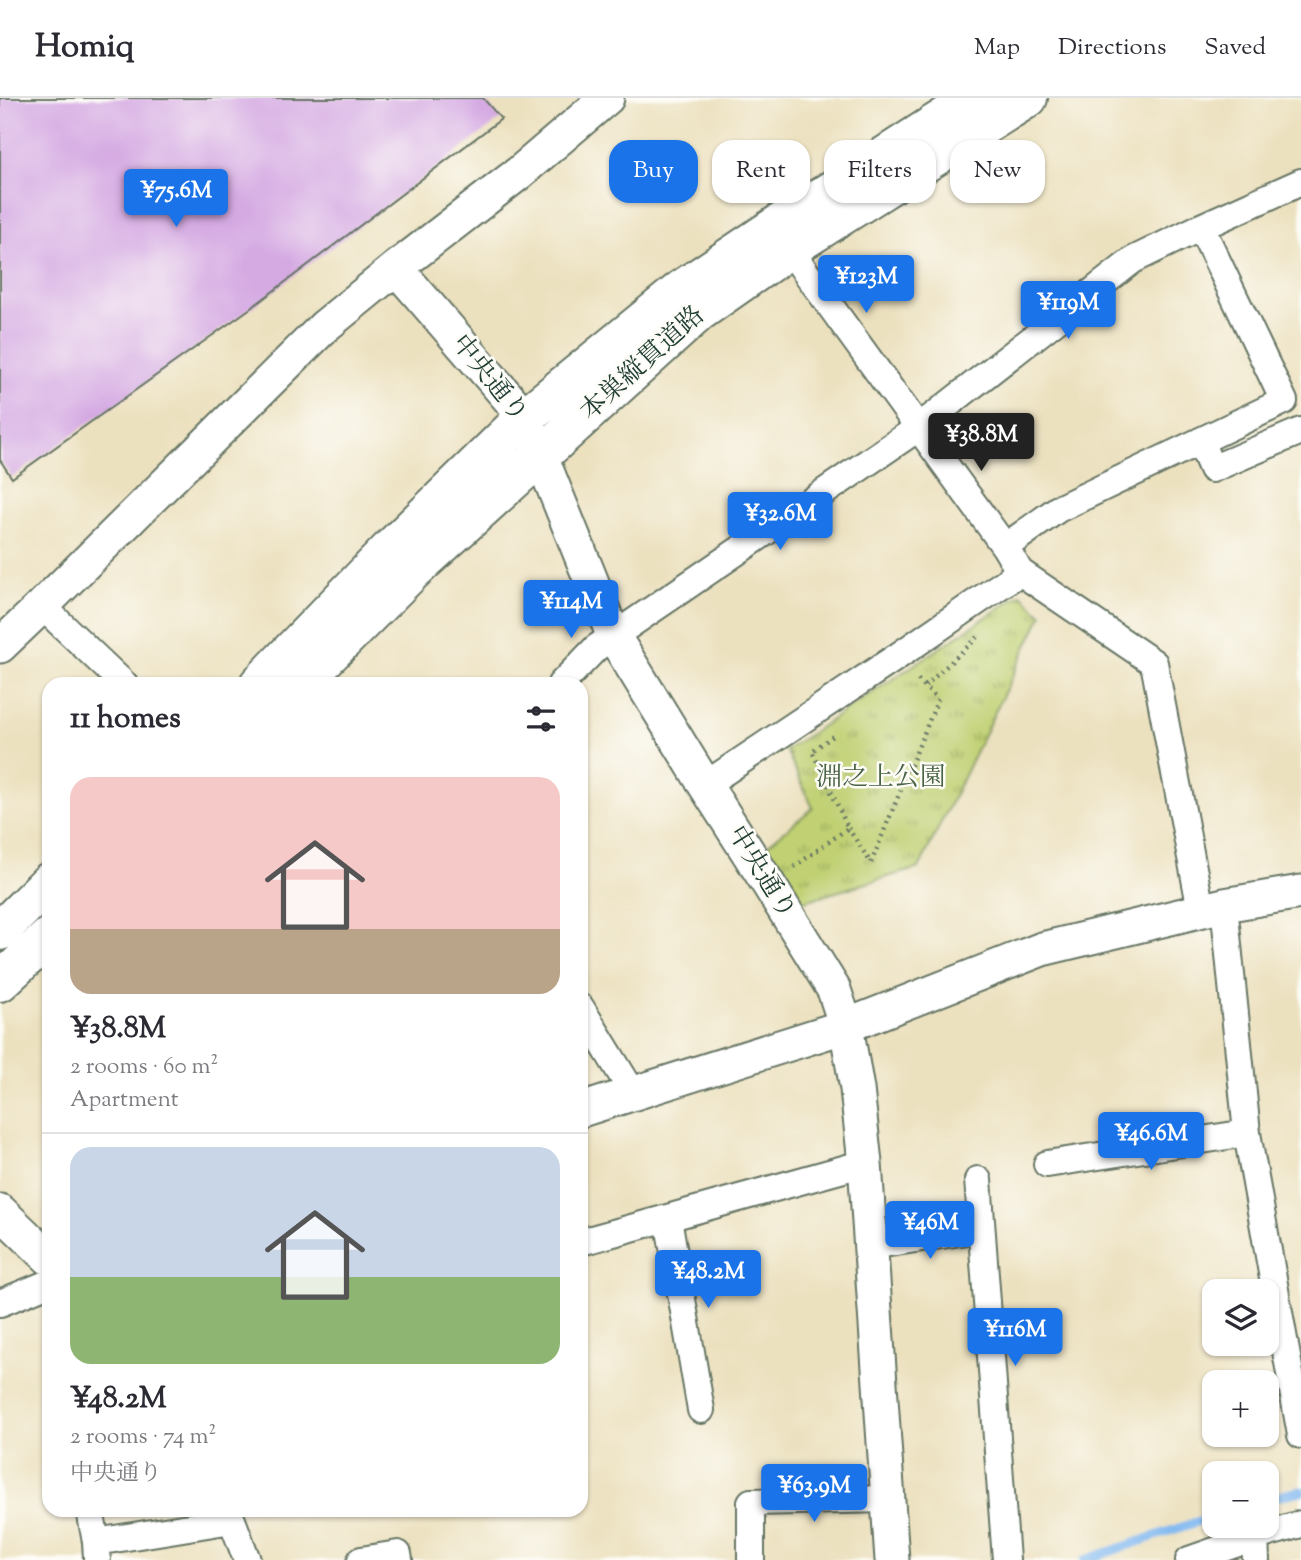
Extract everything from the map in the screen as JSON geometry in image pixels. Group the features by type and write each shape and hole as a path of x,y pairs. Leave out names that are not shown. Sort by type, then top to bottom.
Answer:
{"main road":[{"name":"本巣縦貫道路","path":"307,677 412,572 782,238 975,98"},
{"name":"本巣縦貫道路","path":"266,677 525,416 682,289 782,238 1028,98"},
{"path":"0,931 42,890"},
{"path":"0,982 42,943"}],"street":[{"path":"4,631 43,606 325,326 519,173 607,98"},
{"path":"568,677 596,648 918,428 1133,260 1301,182"},
{"path":"1005,547 1058,509 1284,401 1201,227"},
{"path":"782,238 1005,547 1020,572 1154,663 1213,908 1247,1133 1301,1436"},
{"name":"中央通り","path":"396,268 525,416 614,636 834,990 846,1026 857,1089 865,1163 892,1560"},
{"path":"1200,441 1212,469 1301,431"},
{"path":"705,785 1020,572"},
{"path":"43,606 117,677"},
{"path":"588,1108 846,1026 1042,949 1213,908 1301,892"},
{"path":"588,1019 633,1093"},
{"path":"1047,1164 1247,1133"},
{"path":"588,1240 865,1163"},
{"path":"978,1180 1006,1560"},
{"path":"0,1211 42,1273"},
{"path":"668,1218 701,1410"},
{"path":"870,1246 981,1229"},
{"path":"0,1303 42,1285"},
{"path":"751,1560 751,1502 888,1499"},
{"path":"91,1517 96,1551 232,1520 247,1560"},
{"path":"1189,1560 1256,1549 1301,1524"},
{"path":"361,1560 398,1554 399,1560"}],"path":[{"path":"925,686 985,630"},
{"path":"843,729 812,751 848,828 871,863 938,699 898,656"},
{"path":"769,886 848,828"}],"green space":[{"name":"淵之上公園","path":"1021,594 1042,615 919,868 801,902 766,846 813,808 786,750"}],"building":[{"path":"0,98 483,98 501,119 255,305 12,478 0,460"}],"waterway":[{"path":"1279,1496 1301,1491"},
{"path":"1085,1560 1202,1520"}]}
